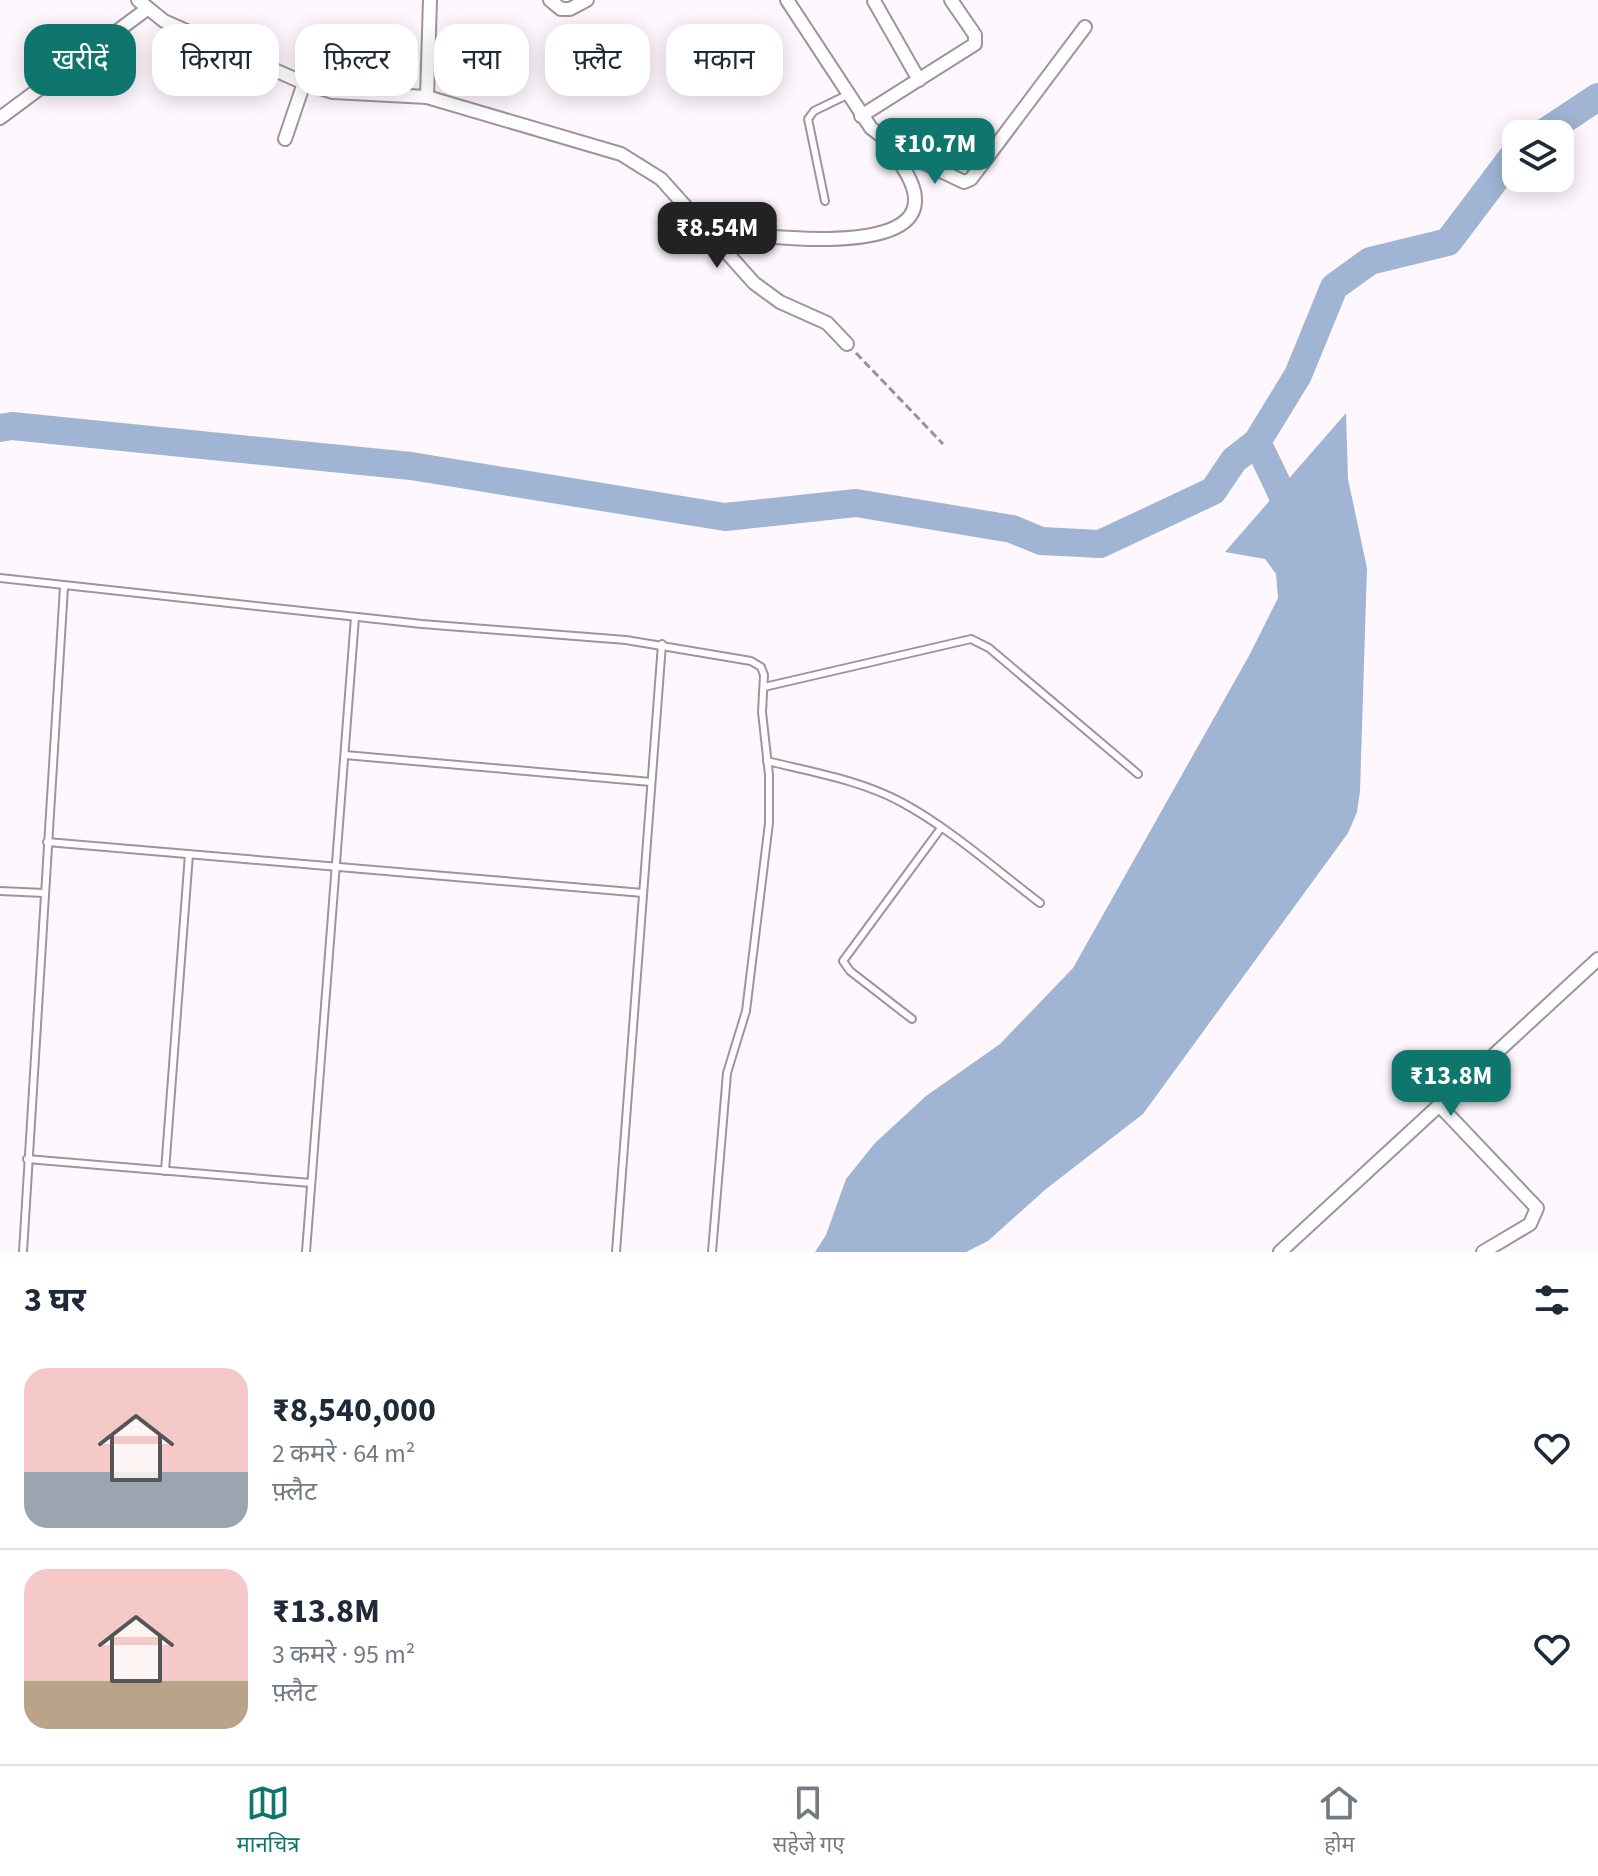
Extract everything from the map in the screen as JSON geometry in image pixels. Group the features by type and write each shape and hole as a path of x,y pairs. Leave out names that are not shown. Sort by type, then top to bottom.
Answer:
{"street":[{"path":"427,97 430,0"},
{"path":"550,0 561,9 587,0"},
{"path":"787,0 861,116 888,142 968,182 1085,27"},
{"path":"861,116 970,48 977,39 951,0"},
{"path":"874,1 919,80"},
{"path":"0,118 142,5 174,26 295,79"},
{"path":"285,139 300,96"},
{"path":"408,96 427,97 621,154 661,179 754,283 780,302 827,323 847,344"},
{"path":"704,229 803,237 862,237 894,230 914,208 916,198 888,142"},
{"path":"1280,1252 1598,959"},
{"path":"1439,1105 1537,1208 1530,1224 1483,1252"}],"lane":[{"path":"825,201 808,119 814,111 847,95"},
{"path":"0,578 355,617 662,644 756,663 763,671 762,722 769,823 746,1011 727,1073 712,1252"},
{"path":"23,1252 64,587"},
{"path":"306,1252 355,617"},
{"path":"764,687 971,639 989,648 1138,774"},
{"path":"616,1252 662,644"},
{"path":"345,755 651,782"},
{"path":"767,761 863,786 899,801 941,828 1040,903"},
{"path":"912,1019 850,971 843,961 941,828"},
{"path":"47,842 643,893"},
{"path":"165,1171 189,854"},
{"path":"0,891 44,893"},
{"path":"27,1159 311,1183"}],"path":[{"path":"847,344 943,444"}],"water":[{"path":"1346,413 1348,479 1367,568 1360,791 1357,812 1348,833 1143,1114 1046,1189 988,1241 966,1252 815,1252 826,1235 846,1179 875,1143 926,1096 1000,1044 1073,968 1250,654 1278,598 1276,574 1265,559 1225,552"}],"waterway":[{"path":"1563,120 1598,97"},
{"path":"0,428 12,426 411,466 725,517 856,503 1012,529 1041,541 1100,544 1213,491 1234,460 1257,442 1298,375 1334,287 1370,261 1448,242 1502,171"},
{"path":"1257,442 1282,494 1289,524"}]}
